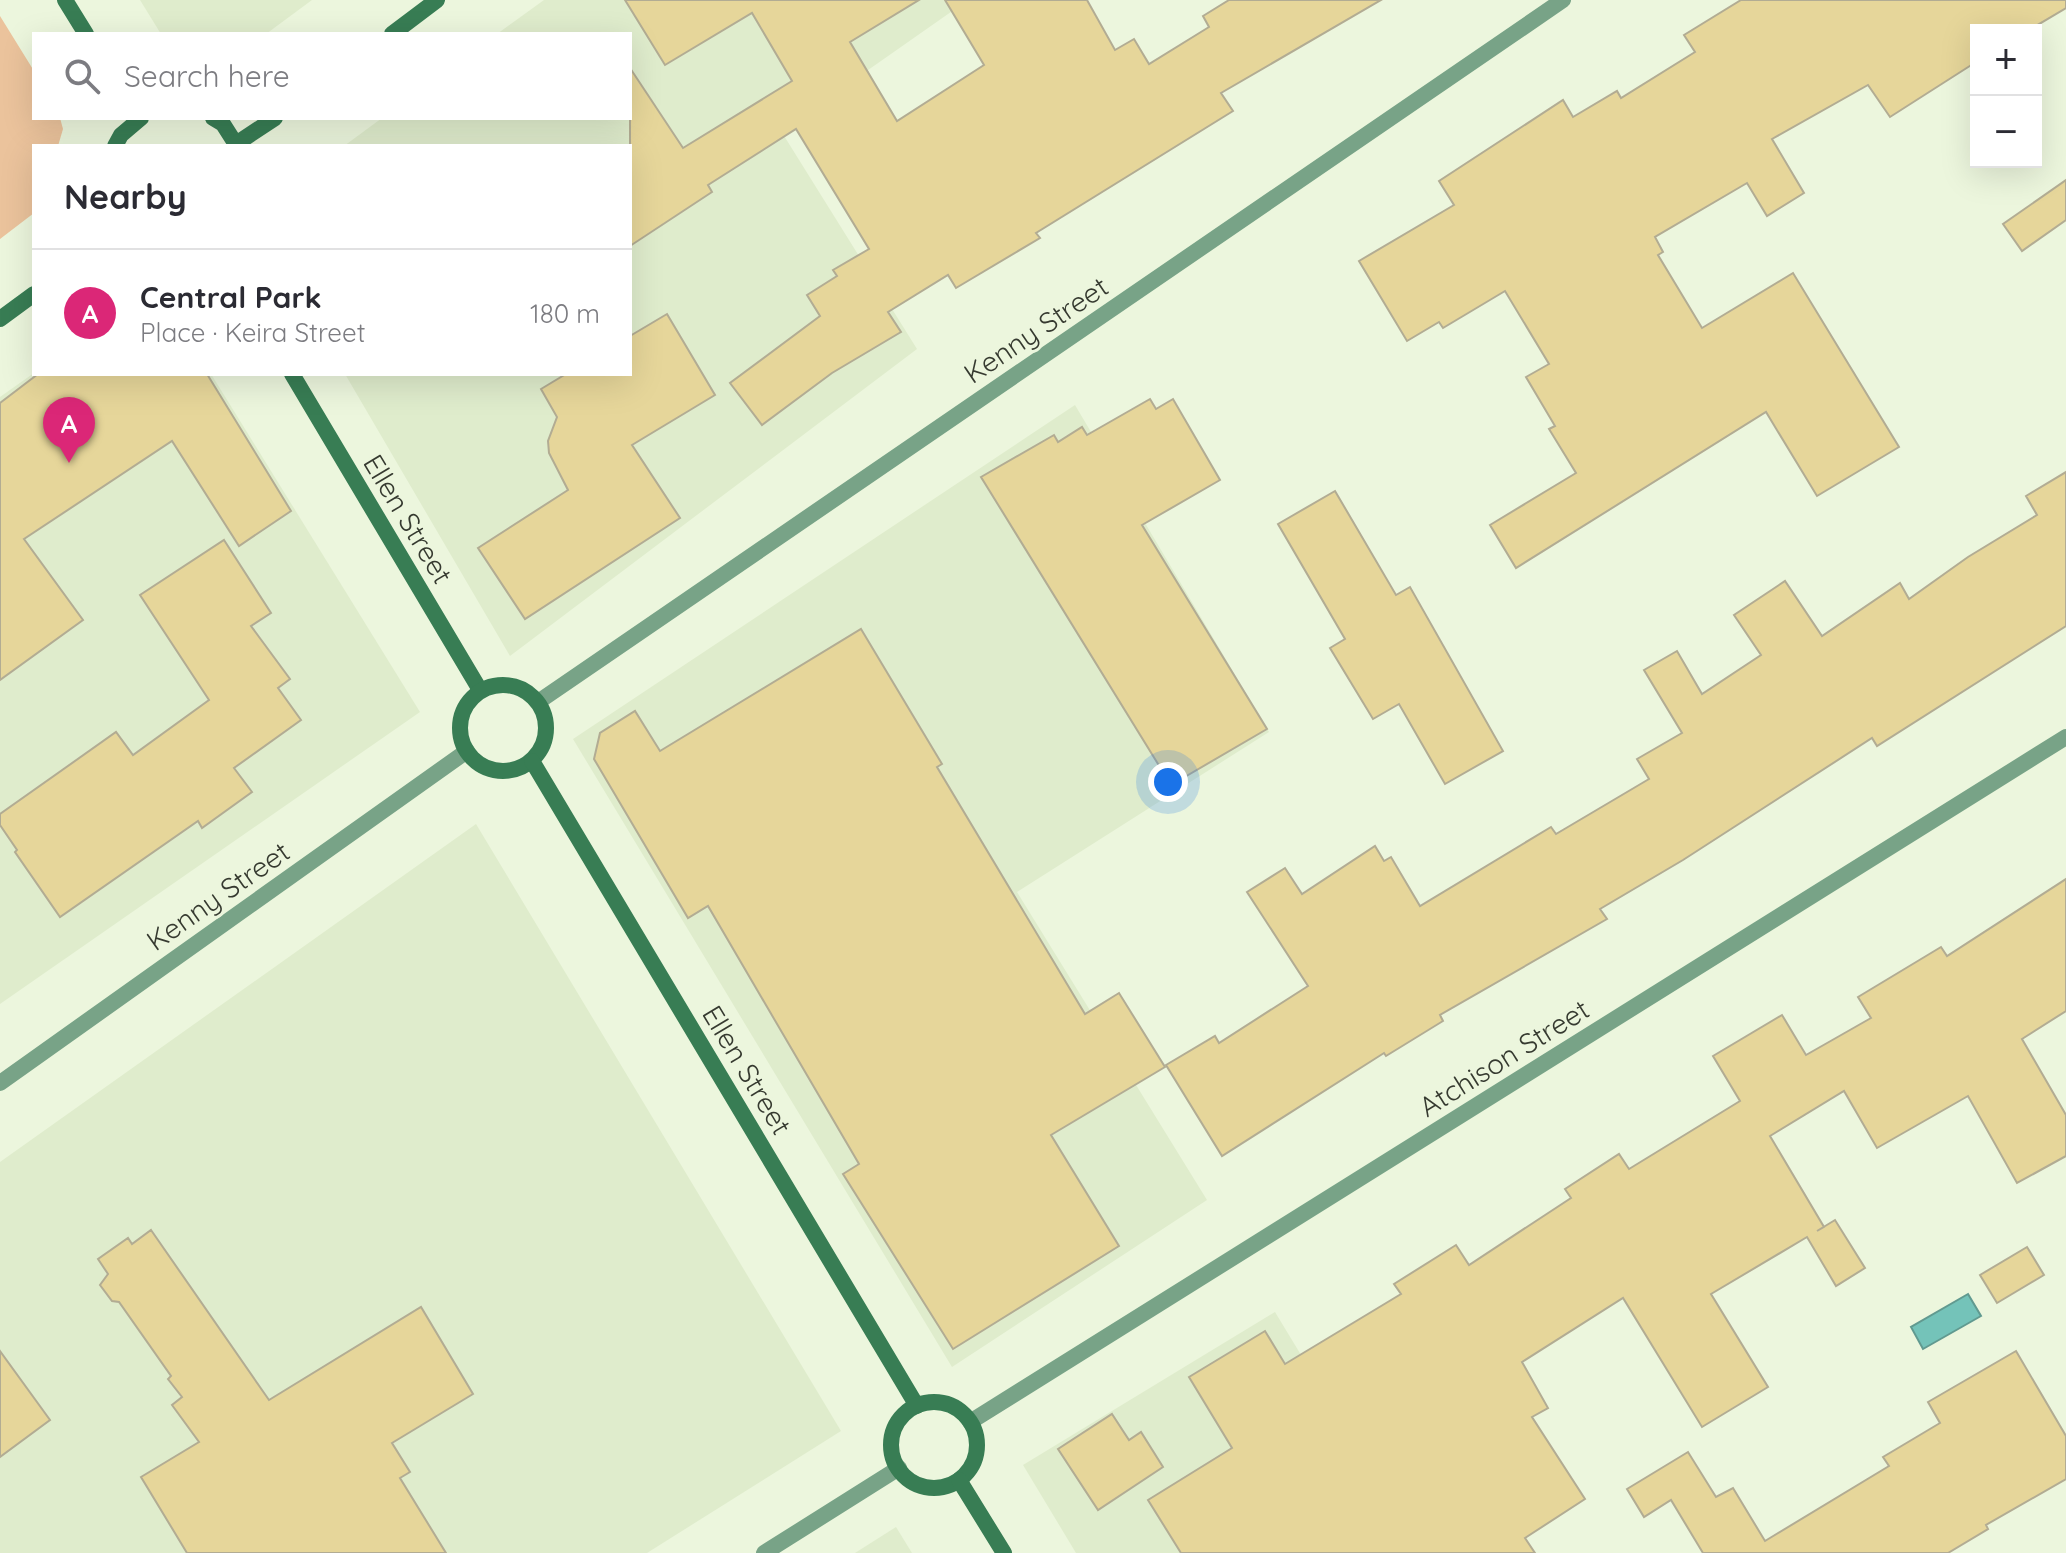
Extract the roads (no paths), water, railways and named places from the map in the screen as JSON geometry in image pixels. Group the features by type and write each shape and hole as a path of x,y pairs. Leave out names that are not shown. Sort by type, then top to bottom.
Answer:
{"street":[{"path":"65,0 85,32"},
{"path":"395,32 437,0"},
{"name":"Kenny Street","path":"538,702 1563,0"},
{"path":"116,144 121,135 139,120"},
{"path":"216,120 223,124 235,144"},
{"path":"237,144 272,120"},
{"path":"0,319 32,295"},
{"name":"Ellen Street","path":"293,376 480,690"},
{"path":"507,684 520,687 538,702 547,720 546,735 532,761 519,769 504,771 476,762 467,751 460,725 463,712 480,690 507,684"},
{"name":"Atchison Street","path":"970,1422 2066,737"},
{"name":"Kenny Street","path":"0,1083 467,751"},
{"name":"Ellen Street","path":"532,761 917,1406"},
{"path":"935,1403 954,1407 970,1422 977,1440 977,1454 972,1467 959,1480 938,1488 925,1487 912,1482 899,1468 894,1459 894,1431 901,1418 917,1406 935,1403"},
{"path":"764,1553 899,1468"},
{"path":"959,1480 1004,1553"}],"water":[{"path":"1968,1294 1981,1316 1923,1349 1911,1327"}],"place":[{"name":"Central Park","path":"69,463"}]}
